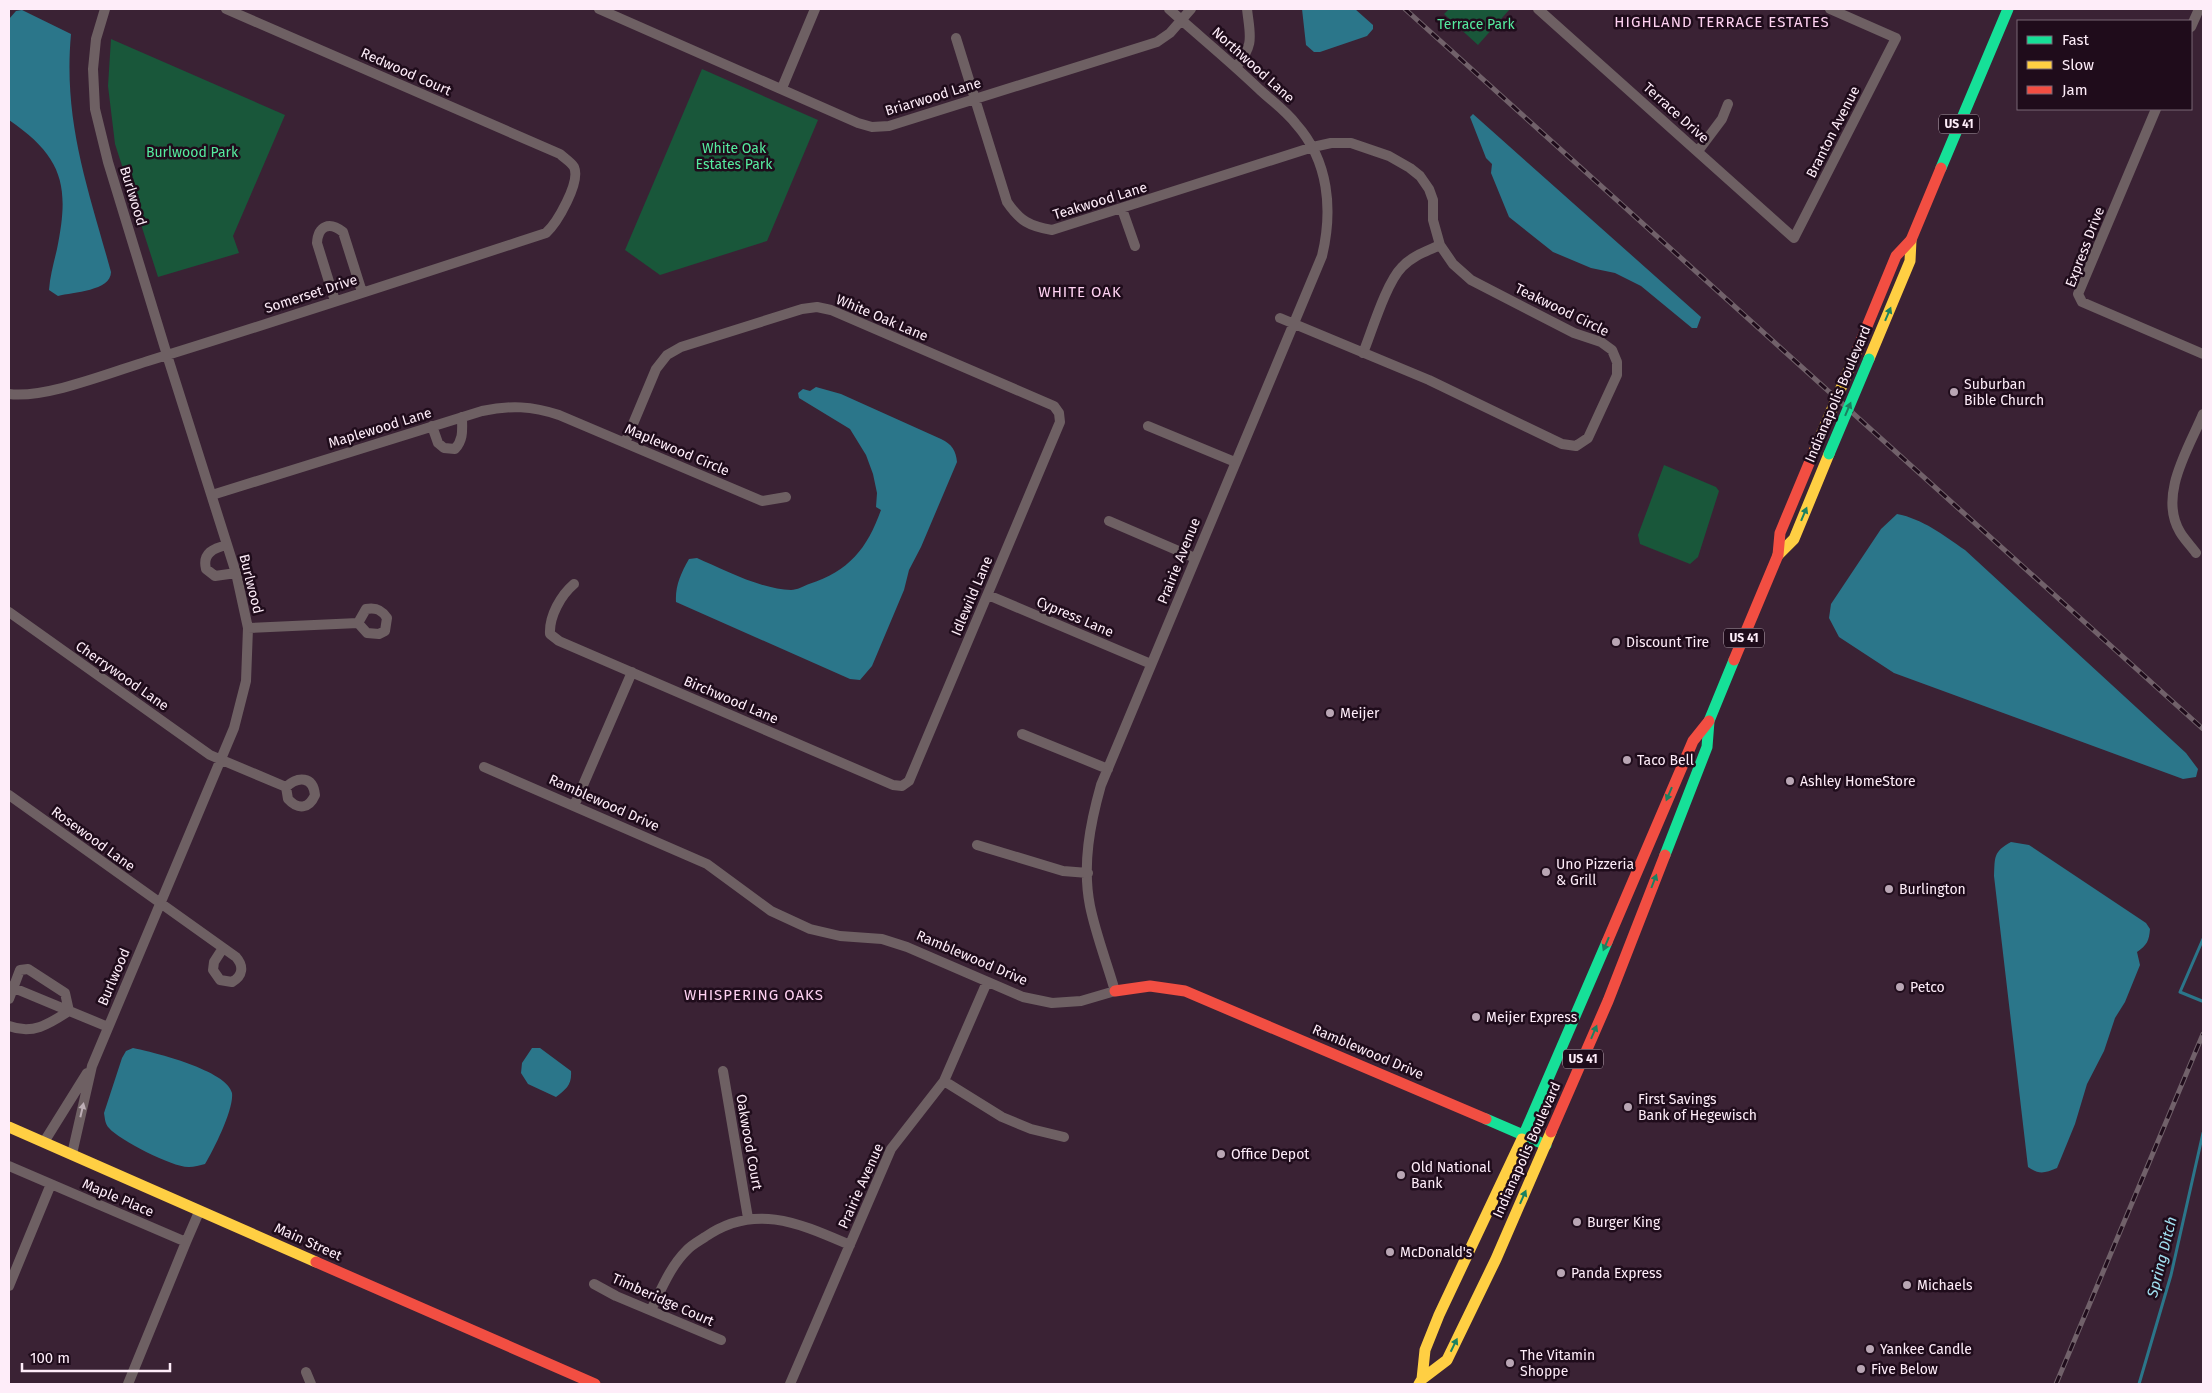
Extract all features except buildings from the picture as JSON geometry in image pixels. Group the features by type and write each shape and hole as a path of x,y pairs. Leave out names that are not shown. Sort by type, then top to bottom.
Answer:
{"main road":[{"name":"Indianapolis Boulevard","path":"1778,555 1794,539 1830,454 1910,262 1911,240 2008,9"},
{"name":"Indianapolis Boulevard","path":"1421,1382 1425,1350 1439,1315 1524,1135 1693,741 1709,721 1778,555 1780,533 1896,256 1911,240"},
{"name":"Indianapolis Boulevard","path":"1421,1382 1447,1360 1496,1259 1546,1145 1608,1000 1707,746 1709,721"},
{"name":"Ramblewood Drive","path":"1115,991 1136,986 1159,985 1185,991 1546,1145"},
{"name":"Main Street","path":"9,1127 199,1212 595,1384"}],"street":[{"name":"Burlwood","path":"72,1154 92,1066 234,728 246,681 248,628 236,572 167,355 108,162 94,109 96,39 105,9"},
{"name":"Redwood Court","path":"226,9 560,154 573,165"},
{"path":"782,88 816,9"},
{"name":"Northwood Lane","path":"1169,9 1296,124 1313,147"},
{"name":"Briarwood Lane","path":"606,10 858,123 872,127 890,126 1157,42 1170,33 1190,9"},
{"path":"1236,68 1247,54 1250,43 1247,9"},
{"name":"Terrace Drive","path":"1538,9 1794,238"},
{"name":"Branton Avenue","path":"1794,238 1896,38 1830,9"},
{"path":"2192,25 2199,9"},
{"name":"Teakwood Lane","path":"956,38 1007,202 1017,216 1034,227 1052,230 1313,147"},
{"path":"1698,151 1722,119 1728,104"},
{"name":"Express Drive","path":"2156,110 2078,294 2082,302 2203,354"},
{"name":"Teakwood Circle","path":"1280,318 1429,380 1562,444 1576,446 1588,438 1617,375 1617,362 1612,350 1601,342 1574,333 1471,280 1453,264 1440,245 1433,220 1433,200 1429,189 1420,176 1410,168 1389,156 1350,143 1331,142 1313,147"},
{"name":"Prairie Avenue","path":"1115,991 1090,905 1087,858 1091,821 1108,769 1322,256 1328,232 1329,205 1324,175 1313,147"},
{"name":"Somerset Drive","path":"9,394 17,395 51,390 167,355 546,233 556,224 574,182 576,172 573,165"},
{"path":"1122,209 1135,246"},
{"path":"335,301 317,244 321,229 329,226 336,227 343,232 362,292"},
{"path":"1363,353 1393,281 1402,267 1414,258 1440,245"},
{"name":"White Oak Lane","path":"625,443 656,369 667,355 681,347 802,309 817,308 831,310 1054,406 1059,413"},
{"name":"Maplewood Lane","path":"212,495 432,426 504,406 521,406 559,415"},
{"name":"Idlewild Lane","path":"902,786 909,781 988,595 1060,422 1059,413"},
{"path":"2196,553 2179,531 2173,514 2172,494 2176,478 2203,414"},
{"name":"Maplewood Circle","path":"559,415 762,501 786,497"},
{"path":"432,426 438,443 444,448 455,449 460,444 462,436 462,417"},
{"path":"1148,426 1235,462"},
{"path":"1109,522 1195,558"},
{"path":"227,544 208,552 205,558 206,569 215,576 236,572"},
{"name":"Birchwood Lane","path":"574,584 564,592 550,625 550,634 559,640 893,785 902,786"},
{"name":"Cypress Lane","path":"988,595 1151,664"},
{"name":"Cherrywood Lane","path":"9,612 210,755 286,787"},
{"path":"248,628 358,623"},
{"path":"574,806 632,672"},
{"path":"1022,734 1108,769"},
{"name":"Ramblewood Drive","path":"484,767 707,864 770,911 810,929 840,936 882,939 907,947 1023,997 1052,1003 1080,1002 1115,991"},
{"name":"Rosewood Lane","path":"9,795 223,948"},
{"path":"977,845 1063,871 1088,873"},
{"path":"9,999 11,987 20,970 28,968 65,993 69,1011"},
{"name":"Prairie Avenue","path":"790,1384 891,1148 944,1081 987,982"},
{"path":"11,987 108,1027"},
{"path":"9,1026 16,1028 44,1027 69,1011"},
{"path":"44,1142 92,1066"},
{"name":"Oakwood Court","path":"723,1071 748,1218"},
{"path":"944,1081 1002,1117 1031,1129 1064,1136"},
{"name":"Maple Place","path":"9,1166 186,1242"},
{"path":"9,1286 50,1184"},
{"path":"128,1384 199,1212"},
{"path":"651,1310 667,1278 686,1250 714,1230 748,1218 778,1220 814,1230 850,1245"},
{"name":"Timberidge Court","path":"594,1284 616,1296 721,1340"},
{"path":"306,1372 311,1384"}],"green space":[{"name":"Terrace Park","path":"1449,9 1510,9 1478,45 1444,14"},
{"name":"Burlwood Park","path":"111,39 285,115 233,236 239,253 158,277 115,144 108,86"},
{"name":"White Oak Estates Park","path":"702,69 818,120 767,241 660,275 625,250"},
{"path":"1664,465 1716,487 1719,491 1698,557 1690,564 1640,544 1638,535"}],"water":[{"path":"1302,9 1355,9 1373,25 1373,29 1367,36 1320,52 1314,52 1306,45"},
{"path":"22,10 71,34 69,66 74,126 86,183 111,272 105,283 98,287 58,296 49,290 63,207 62,190 58,175 51,160 41,147 9,120 9,19 16,11"},
{"path":"1473,114 1701,317 1697,328 1692,328 1641,286 1615,273 1591,268 1553,252 1509,217 1491,173 1492,164 1486,158 1470,117"},
{"path":"816,387 841,394 945,441 954,451 957,462 921,547 909,570 904,590 872,666 860,680 850,679 676,602 676,590 679,580 689,559 697,558 768,587 791,590 823,579 835,572 855,557 863,547 876,524 881,510 876,507 877,493 873,474 866,455 850,429 799,398 798,393 803,389 810,391"},
{"path":"1897,514 1916,520 1941,533 1965,550 2186,753 2198,769 2196,777 2183,779 1894,673 1839,637 1829,618 1831,604 1881,529"},
{"path":"2011,842 2029,845 2146,923 2150,929 2147,942 2137,952 2140,965 2125,1002 2115,1018 2104,1051 2087,1084 2075,1124 2057,1168 2042,1172 2028,1167 1994,876 1998,852"},
{"path":"133,1048 204,1070 218,1077 227,1085 232,1093 227,1119 205,1164 189,1167 172,1163 135,1146 108,1126 104,1113 122,1058 126,1051"},
{"path":"532,1048 540,1048 571,1071 568,1086 556,1097 528,1084 521,1073 522,1063"}],"waterway":[{"name":"Spring Ditch","path":"2202,1001 2180,992 2203,939"},
{"name":"Spring Ditch","path":"2139,1384 2171,1275 2203,1133"}],"railway":[{"path":"1405,9 2203,729"},
{"path":"2056,1384 2203,1034"}],"traffic: fast":[{"path":"1941,168 2008,9"},
{"path":"1829,454 1869,359"},
{"path":"1665,855 1707,747 1709,721 1734,660"},
{"path":"1522,1139 1607,942"},
{"path":"1486,1119 1546,1145"}],"traffic: slow":[{"path":"1869,359 1910,261 1911,240"},
{"path":"1815,449 1856,353"},
{"path":"1778,555 1794,539 1829,454"},
{"path":"9,1127 316,1262"},
{"path":"1422,1379 1447,1360 1496,1259 1551,1132"},
{"path":"1419,1384 1422,1379 1425,1350 1439,1315 1522,1139"}],"traffic: jam":[{"path":"1856,353 1896,256 1911,240 1941,168"},
{"path":"1734,660 1778,555 1780,533 1815,449"},
{"path":"1607,942 1693,741 1709,721"},
{"path":"1551,1132 1608,1001 1665,855"},
{"path":"1115,991 1150,986 1185,991 1486,1119"},
{"path":"316,1262 595,1384"}],"place":[{"name":"Suburban Bible Church","path":"1954,392"},
{"name":"Discount Tire","path":"1616,642"},
{"name":"Meijer","path":"1330,713"},
{"name":"Taco Bell","path":"1627,760"},
{"name":"Ashley HomeStore","path":"1790,781"},
{"name":"Uno Pizzeria & Grill","path":"1546,872"},
{"name":"Burlington","path":"1889,889"},
{"name":"Petco","path":"1900,987"},
{"name":"Meijer Express","path":"1476,1017"},
{"name":"First Savings Bank of Hegewisch","path":"1628,1107"},
{"name":"Office Depot","path":"1221,1154"},
{"name":"Old National Bank","path":"1401,1175"},
{"name":"Burger King","path":"1577,1222"},
{"name":"McDonald's","path":"1390,1252"},
{"name":"Panda Express","path":"1561,1273"},
{"name":"Michaels","path":"1907,1285"},
{"name":"Yankee Candle","path":"1870,1349"},
{"name":"The Vitamin Shoppe","path":"1510,1363"},
{"name":"Five Below","path":"1861,1369"}],"district":[{"name":"HIGHLAND TERRACE ESTATES","path":"1722,22"},
{"name":"WHITE OAK","path":"1080,292"},
{"name":"WHISPERING OAKS","path":"754,995"}]}
